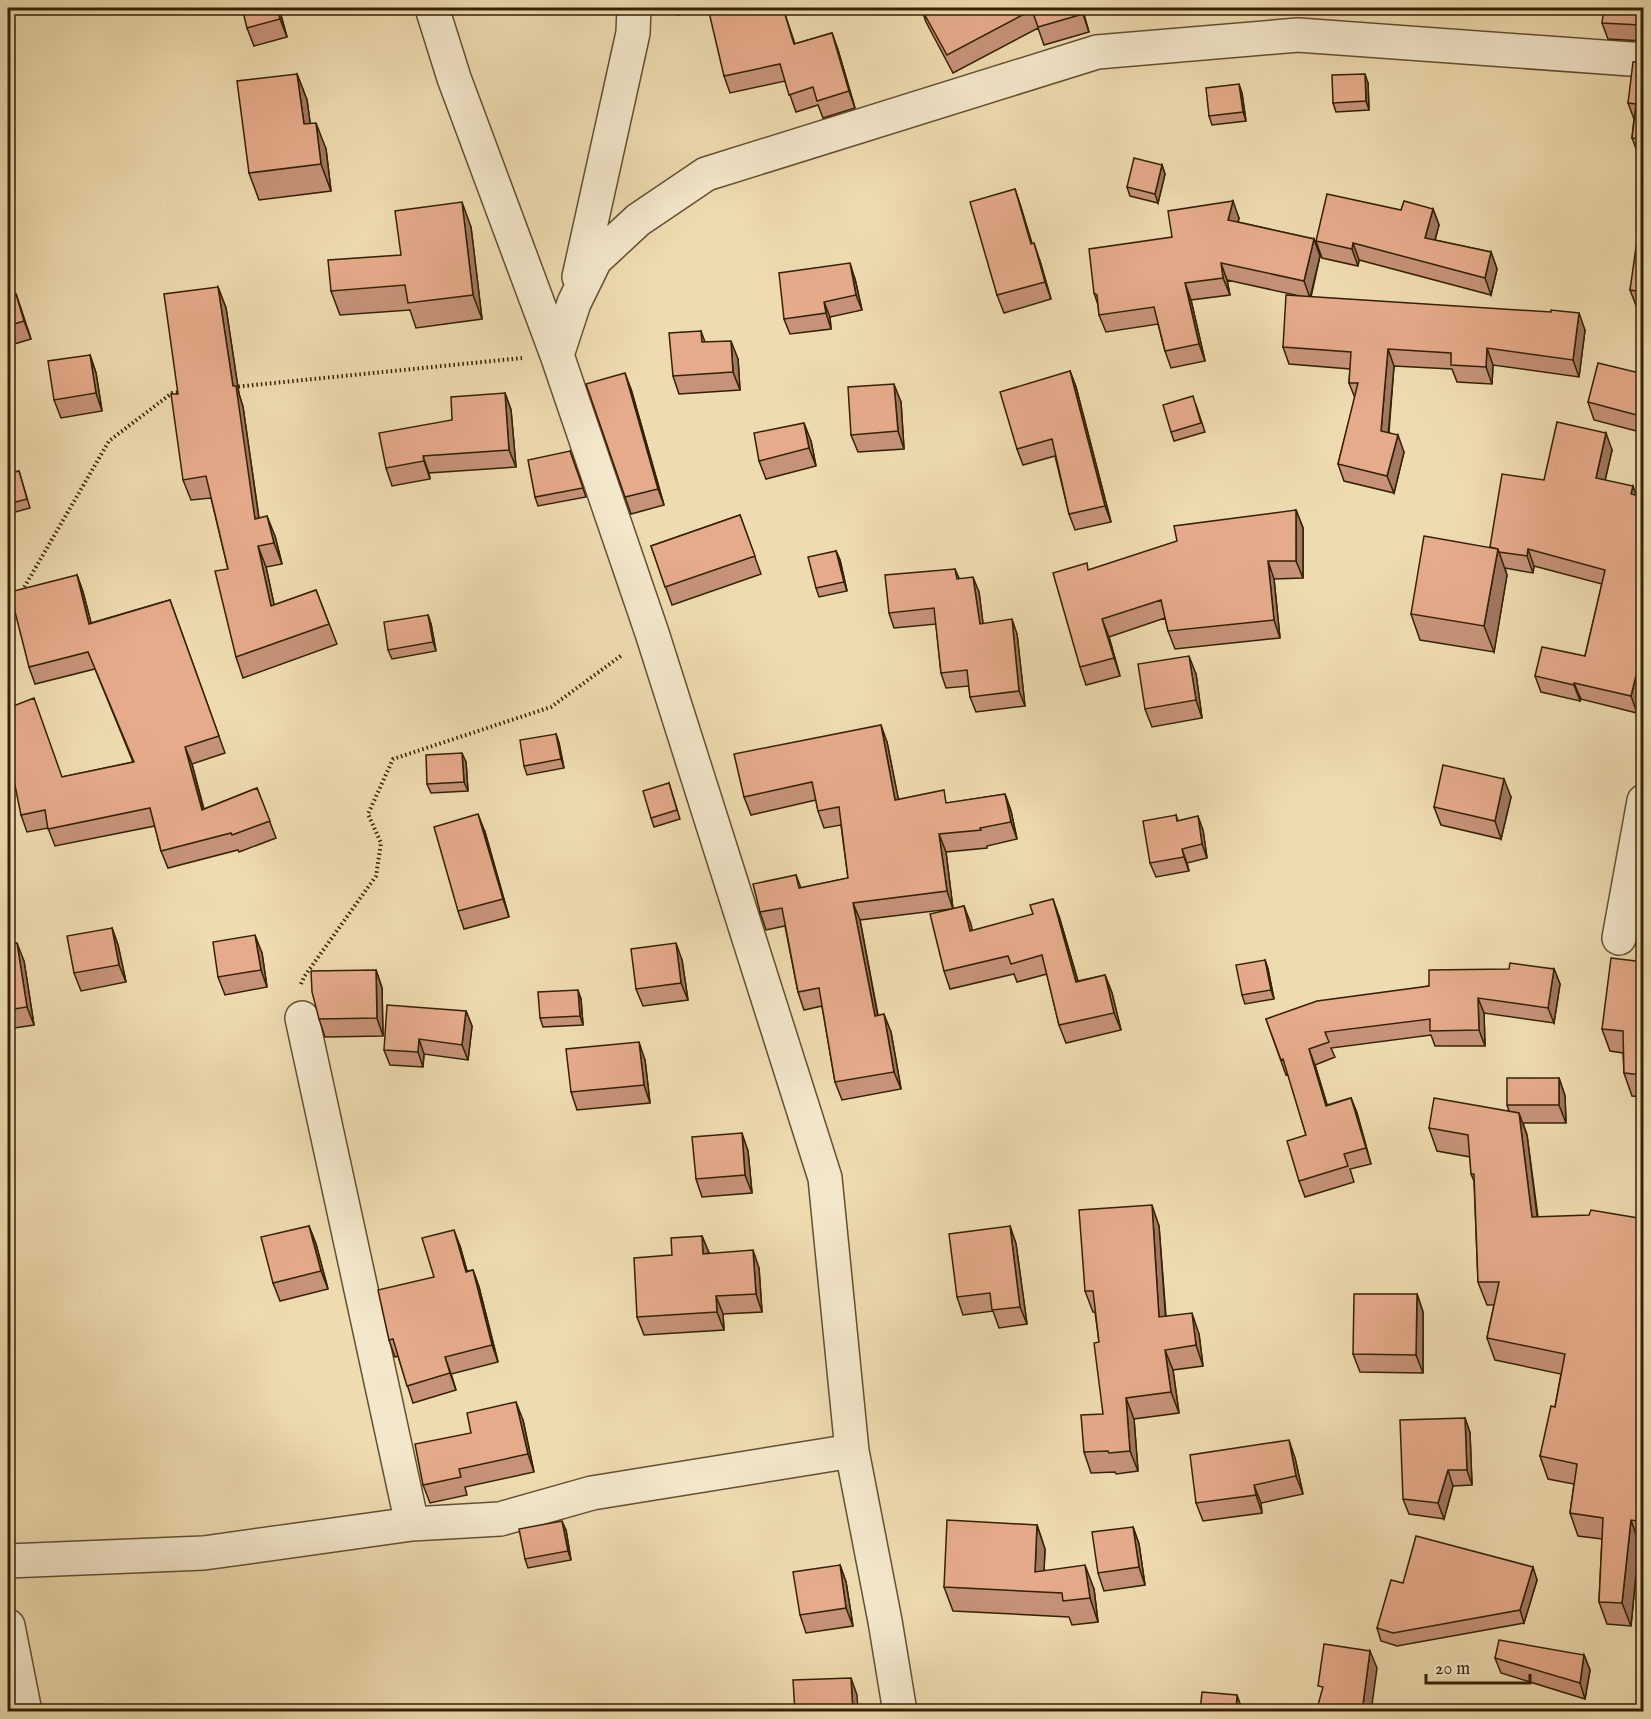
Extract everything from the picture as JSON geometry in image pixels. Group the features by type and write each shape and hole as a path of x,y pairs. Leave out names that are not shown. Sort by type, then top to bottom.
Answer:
{"street":[{"path":"432,8 454,78 557,355 652,633 825,1178 852,1451 900,1712"},
{"path":"557,355 574,303 633,33 634,8"},
{"path":"574,303 595,260 638,220 706,174 1097,52 1298,35 1644,60"},
{"path":"1619,938 1644,801"},
{"path":"302,1018 412,1524"},
{"path":"8,1562 204,1553 412,1524 500,1519 592,1493 852,1451"},
{"path":"8,1626 25,1712"}],"path":[{"path":"230,388 557,355"},
{"path":"8,615 109,441 172,393 183,392"},
{"path":"302,1018 294,1005 304,977 376,876 381,843 368,814 393,759 551,706 652,633"}],"building":[{"path":"242,8 277,8 280,19 247,28"},
{"path":"708,8 783,8 794,44 832,33 849,91 817,101 813,87 789,95 780,64 724,76"},
{"path":"921,8 1081,8 1083,14 1038,27 1032,10 947,55"},
{"path":"1604,8 1644,8 1644,27 1602,23"},
{"path":"1644,61 1644,139 1632,138 1636,104 1628,103 1633,62"},
{"path":"297,74 304,124 316,123 321,164 249,173 237,81"},
{"path":"1365,74 1366,101 1333,103 1332,75"},
{"path":"1239,84 1243,112 1209,116 1206,88"},
{"path":"1134,158 1162,165 1155,194 1127,187"},
{"path":"1015,189 1045,282 997,295 970,202"},
{"path":"1327,194 1401,210 1404,201 1433,209 1425,238 1491,252 1485,278 1353,243 1352,249 1316,241"},
{"path":"1233,201 1228,220 1314,239 1304,281 1221,263 1223,278 1185,283 1199,344 1165,351 1154,307 1099,315 1089,249 1172,237 1168,211"},
{"path":"462,202 473,295 408,303 405,285 331,291 328,260 401,255 395,211"},
{"path":"1637,240 1644,241 1644,292 1630,290"},
{"path":"850,263 856,295 824,302 826,313 784,319 779,273"},
{"path":"218,287 233,386 236,386 255,519 267,516 274,543 258,546 271,606 316,590 329,624 236,657 215,571 228,569 206,476 183,480 171,394 178,394 164,294"},
{"path":"16,294 24,321 8,326 8,297"},
{"path":"1286,295 1579,313 1573,360 1487,348 1486,367 1451,365 1451,353 1388,349 1381,431 1398,435 1387,476 1338,464 1358,383 1349,383 1351,352 1283,347"},
{"path":"701,331 702,342 731,341 733,372 673,376 669,333"},
{"path":"90,355 96,393 54,400 48,361"},
{"path":"1598,363 1644,374 1644,417 1588,402"},
{"path":"1070,371 1105,506 1069,514 1052,439 1017,449 1000,392"},
{"path":"625,373 658,489 625,497 586,384"},
{"path":"894,384 898,431 851,435 848,387"},
{"path":"505,393 509,450 423,456 424,461 386,468 379,433 452,420 451,397"},
{"path":"1193,396 1201,423 1171,432 1163,405"},
{"path":"1557,422 1606,433 1596,478 1633,486 1631,494 1644,497 1644,520 1641,531 1644,532 1644,643 1631,696 1535,676 1542,647 1585,656 1605,570 1528,549 1527,556 1499,552 1498,549 1490,547 1502,474 1544,480"},
{"path":"804,423 809,448 759,461 754,433"},
{"path":"570,451 583,488 535,497 528,460"},
{"path":"19,471 27,499 8,504 8,474"},
{"path":"1296,510 1296,561 1268,561 1274,620 1168,631 1161,600 1102,619 1114,658 1080,667 1053,573 1087,563 1088,570 1177,541 1174,526"},
{"path":"740,515 755,556 665,587 651,546"},
{"path":"1424,536 1498,549 1484,626 1411,614"},
{"path":"836,551 844,582 816,588 808,557"},
{"path":"955,569 957,579 973,577 980,624 1012,619 1019,691 970,697 967,670 941,673 934,608 889,613 885,575"},
{"path":"77,575 89,624 170,600 219,736 185,747 202,810 257,788 270,821 232,835 231,833 161,851 150,808 48,829 45,810 21,815 8,751 8,708 34,698 62,777 134,762 88,652 29,667 10,592"},
{"path":"428,615 433,642 388,650 384,622"},
{"path":"1189,656 1196,700 1145,709 1138,664"},
{"path":"881,725 895,800 944,790 946,803 1005,794 1011,822 980,828 981,830 939,834 947,891 853,903 875,1016 884,1014 894,1072 835,1082 819,988 798,992 782,908 760,912 753,884 796,875 799,888 848,878 839,807 818,811 812,782 744,797 734,754"},
{"path":"556,734 561,759 524,766 520,740"},
{"path":"462,753 464,782 427,784 426,755"},
{"path":"1443,765 1504,779 1495,821 1434,807"},
{"path":"669,783 677,810 651,818 643,791"},
{"path":"478,814 503,899 458,911 434,827"},
{"path":"1176,815 1177,821 1198,816 1202,844 1182,849 1184,857 1150,863 1143,821"},
{"path":"1053,899 1076,982 1105,975 1114,1013 1059,1025 1042,955 1011,964 1008,956 944,971 930,914 964,906 970,931 1033,914 1030,905"},
{"path":"112,928 119,965 74,973 67,936"},
{"path":"255,935 261,970 218,977 213,942"},
{"path":"17,943 27,1007 8,1010 8,945"},
{"path":"676,943 681,983 636,989 631,949"},
{"path":"1611,958 1644,962 1644,1075 1624,1073 1623,1031 1602,1029"},
{"path":"1265,960 1271,990 1242,995 1236,965"},
{"path":"1510,963 1554,969 1548,1008 1478,998 1479,1030 1430,1031 1430,1019 1325,1032 1329,1042 1309,1049 1326,1106 1351,1098 1366,1148 1344,1154 1348,1166 1299,1181 1287,1141 1306,1135 1283,1059 1281,1060 1266,1019 1317,1001 1429,986 1429,970 1509,969"},
{"path":"376,970 377,1018 319,1019 312,992 311,971"},
{"path":"578,990 580,1016 540,1018 538,992"},
{"path":"387,1005 466,1011 462,1045 419,1039 418,1052 384,1050"},
{"path":"639,1042 644,1085 571,1092 566,1049"},
{"path":"1507,1078 1559,1078 1559,1105 1507,1105"},
{"path":"1434,1098 1519,1113 1532,1217 1589,1215 1591,1210 1644,1219 1644,1522 1631,1520 1622,1603 1599,1602 1603,1518 1570,1513 1577,1464 1540,1456 1551,1406 1555,1407 1565,1354 1487,1338 1499,1282 1478,1282 1474,1174 1471,1174 1468,1135 1429,1128"},
{"path":"742,1133 745,1175 696,1179 692,1137"},
{"path":"1152,1205 1159,1317 1192,1313 1196,1345 1165,1350 1171,1392 1126,1398 1130,1451 1084,1452 1081,1415 1103,1414 1094,1343 1099,1342 1093,1291 1085,1291 1079,1210"},
{"path":"309,1226 321,1271 273,1283 261,1237"},
{"path":"1010,1226 1020,1307 992,1310 990,1293 957,1297 949,1234"},
{"path":"454,1230 466,1272 473,1270 492,1345 445,1357 450,1373 407,1386 393,1339 389,1340 378,1290 434,1277 422,1238"},
{"path":"702,1236 703,1254 753,1250 756,1294 716,1296 717,1312 637,1317 634,1258 672,1255 671,1238"},
{"path":"1354,1294 1417,1294 1416,1355 1353,1354"},
{"path":"516,1402 528,1454 459,1469 461,1477 423,1485 415,1444 471,1433 467,1413"},
{"path":"1465,1418 1467,1470 1448,1470 1438,1503 1403,1499 1400,1420"},
{"path":"1289,1440 1296,1476 1254,1485 1256,1495 1196,1503 1190,1455"},
{"path":"947,1520 1037,1525 1035,1572 1085,1565 1090,1598 1063,1601 1062,1593 944,1587"},
{"path":"562,1521 568,1551 525,1559 519,1529"},
{"path":"1133,1527 1139,1567 1098,1573 1092,1532"},
{"path":"1416,1536 1533,1567 1520,1610 1393,1633 1377,1628 1391,1580 1403,1583"},
{"path":"840,1565 846,1608 800,1615 793,1572"},
{"path":"1499,1640 1584,1655 1580,1683 1495,1658"},
{"path":"1324,1644 1370,1651 1362,1712 1316,1712 1323,1687 1318,1686"},
{"path":"851,1678 853,1712 795,1712 793,1680"},
{"path":"1202,1692 1237,1695 1236,1712 1200,1712"},
{"path":"1452,1705 1502,1707 1502,1712 1452,1712"}]}
